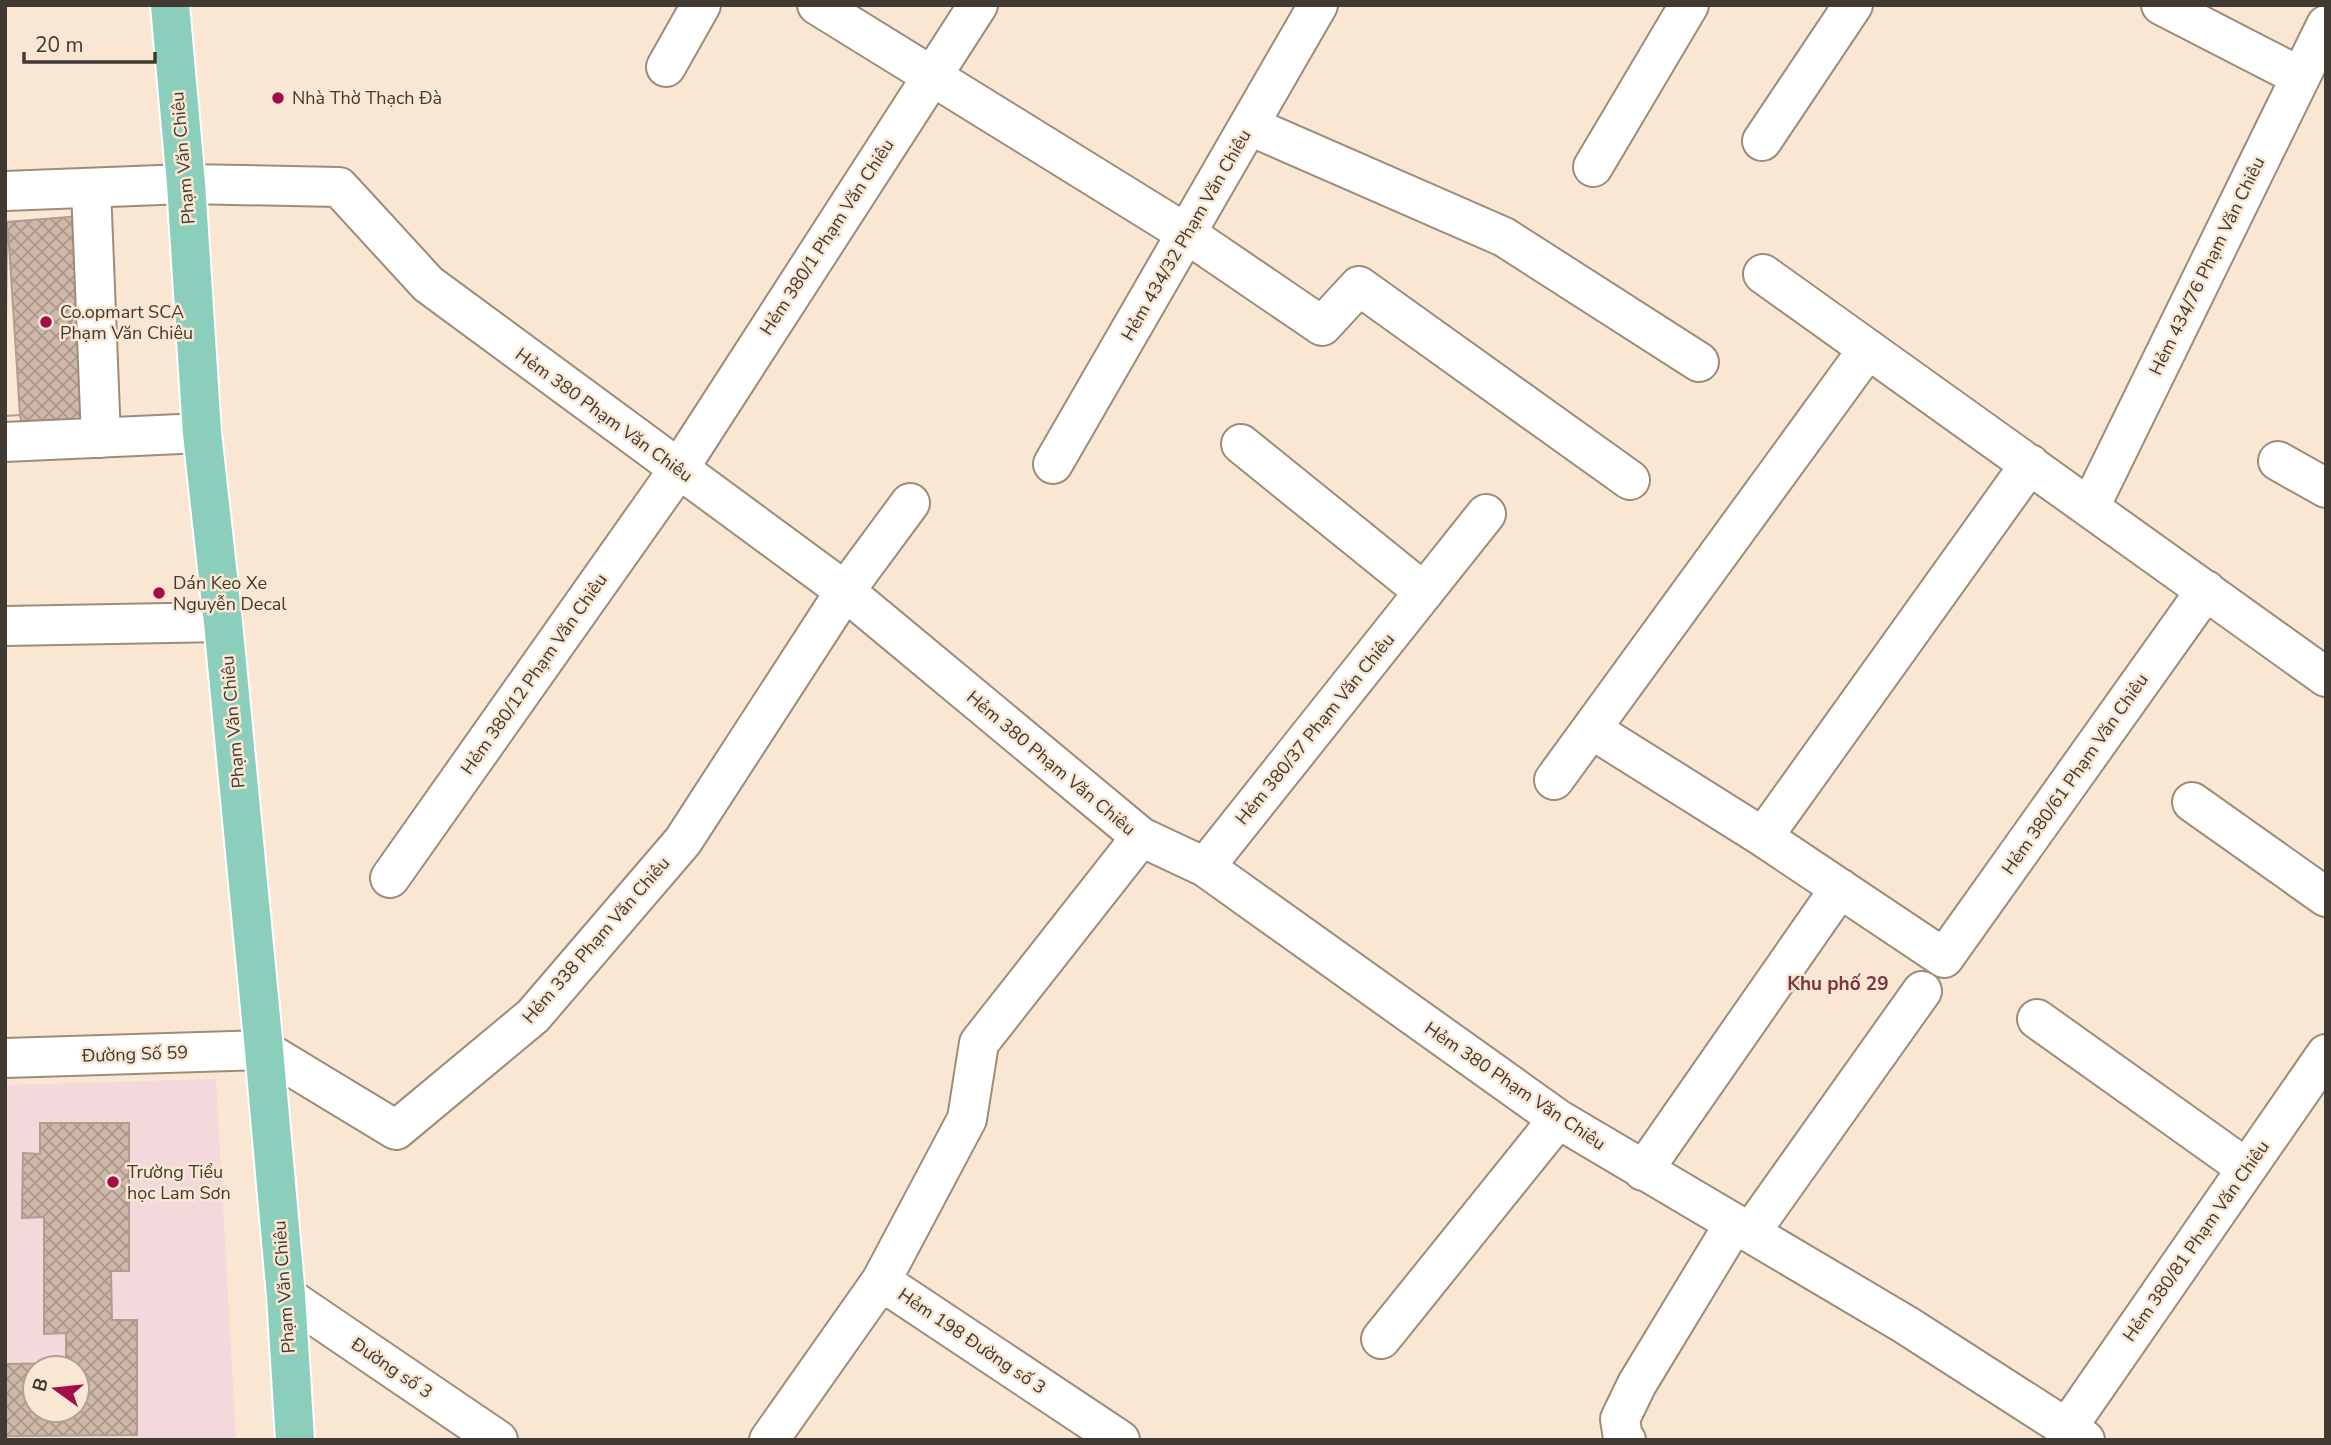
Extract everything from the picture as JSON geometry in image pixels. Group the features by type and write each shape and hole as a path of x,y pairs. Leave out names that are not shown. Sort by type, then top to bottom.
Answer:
{"main road":[{"name":"Phạm Văn Chiêu","path":"170,5 186,184 202,433 264,1050 286,1297 295,1440"}],"street":[{"path":"666,67 701,5"},
{"path":"817,5 1187,234 1322,326 1359,286 1630,480"},
{"name":"Hẻm 380/1 Phạm Văn Chiêu","path":"678,470 978,5"},
{"name":"Hẻm 434/32 Phạm Văn Chiêu","path":"1054,464 1318,5"},
{"path":"1593,167 1689,5"},
{"path":"1762,141 1853,5"},
{"path":"2161,5 2299,76"},
{"name":"Hẻm 434/76 Phạm Văn Chiêu","path":"2090,508 2326,25"},
{"path":"1250,126 1504,237 1699,362"},
{"name":"Hẻm 380 Phạm Văn Chiêu","path":"5,191 186,184 339,187 428,284 845,591 1141,837 1205,867 1559,1119 1906,1325 2076,1434"},
{"path":"91,188 101,438"},
{"path":"1763,274 2326,677"},
{"path":"1554,780 1868,349"},
{"path":"5,443 202,433"},
{"path":"1241,444 1424,592"},
{"path":"2278,461 2326,488"},
{"path":"1763,836 2030,464"},
{"name":"Hẻm 380/12 Phạm Văn Chiêu","path":"390,878 678,470"},
{"path":"845,591 910,503"},
{"name":"Hẻm 380/37 Phạm Văn Chiêu","path":"1205,867 1486,514"},
{"name":"Hẻm 380/61 Phạm Văn Chiêu","path":"1840,888 1944,958 2206,590"},
{"name":"Hẻm 338 Phạm Văn Chiêu","path":"264,1050 396,1130 533,1016 683,841 845,591"},
{"path":"5,626 223,622"},
{"path":"1591,729 1763,836 1840,888 1643,1171"},
{"path":"2192,802 2326,897"},
{"path":"881,1280 967,1119 979,1043 1141,837"},
{"path":"1626,1440 1623,1438 1620,1419 1637,1384 1742,1229 1922,991"},
{"path":"2037,1020 2246,1168"},
{"name":"Đường Số 59","path":"5,1058 264,1050"},
{"name":"Hẻm 380/81 Phạm Văn Chiêu","path":"2076,1434 2246,1168 2326,1054"},
{"path":"1381,1339 1559,1119"},
{"name":"Hẻm 198 Đường số 3","path":"769,1440 881,1280 1120,1440"},
{"name":"Đường số 3","path":"286,1297 498,1440"}],"shaded area":[{"name":"Trường Tiểu học Lam Sơn","path":"216,1079 236,1440 5,1440 5,1085"}],"building":[{"name":"Co.opmart SCA Phạm Văn Chiêu","path":"80,216 94,421 22,425 20,415 5,416 7,222"},
{"path":"5,229 8,229 20,415 5,416"},
{"path":"40,1123 129,1123 129,1271 111,1271 112,1320 137,1320 137,1435 5,1436 5,1364 21,1364 21,1424 91,1424 91,1354 66,1354 66,1333 44,1334 44,1217 22,1218 23,1153 40,1154"}],"place":[{"name":"Nhà Thờ Thạch Đà","path":"278,98"},
{"name":"Co.opmart SCA Phạm Văn Chiêu","path":"46,322"},
{"name":"Dán Keo Xe Nguyễn Decal","path":"159,593"},
{"name":"Trường Tiểu học Lam Sơn","path":"113,1182"}],"district":[{"name":"Khu phố 29","path":"1838,983"}]}
